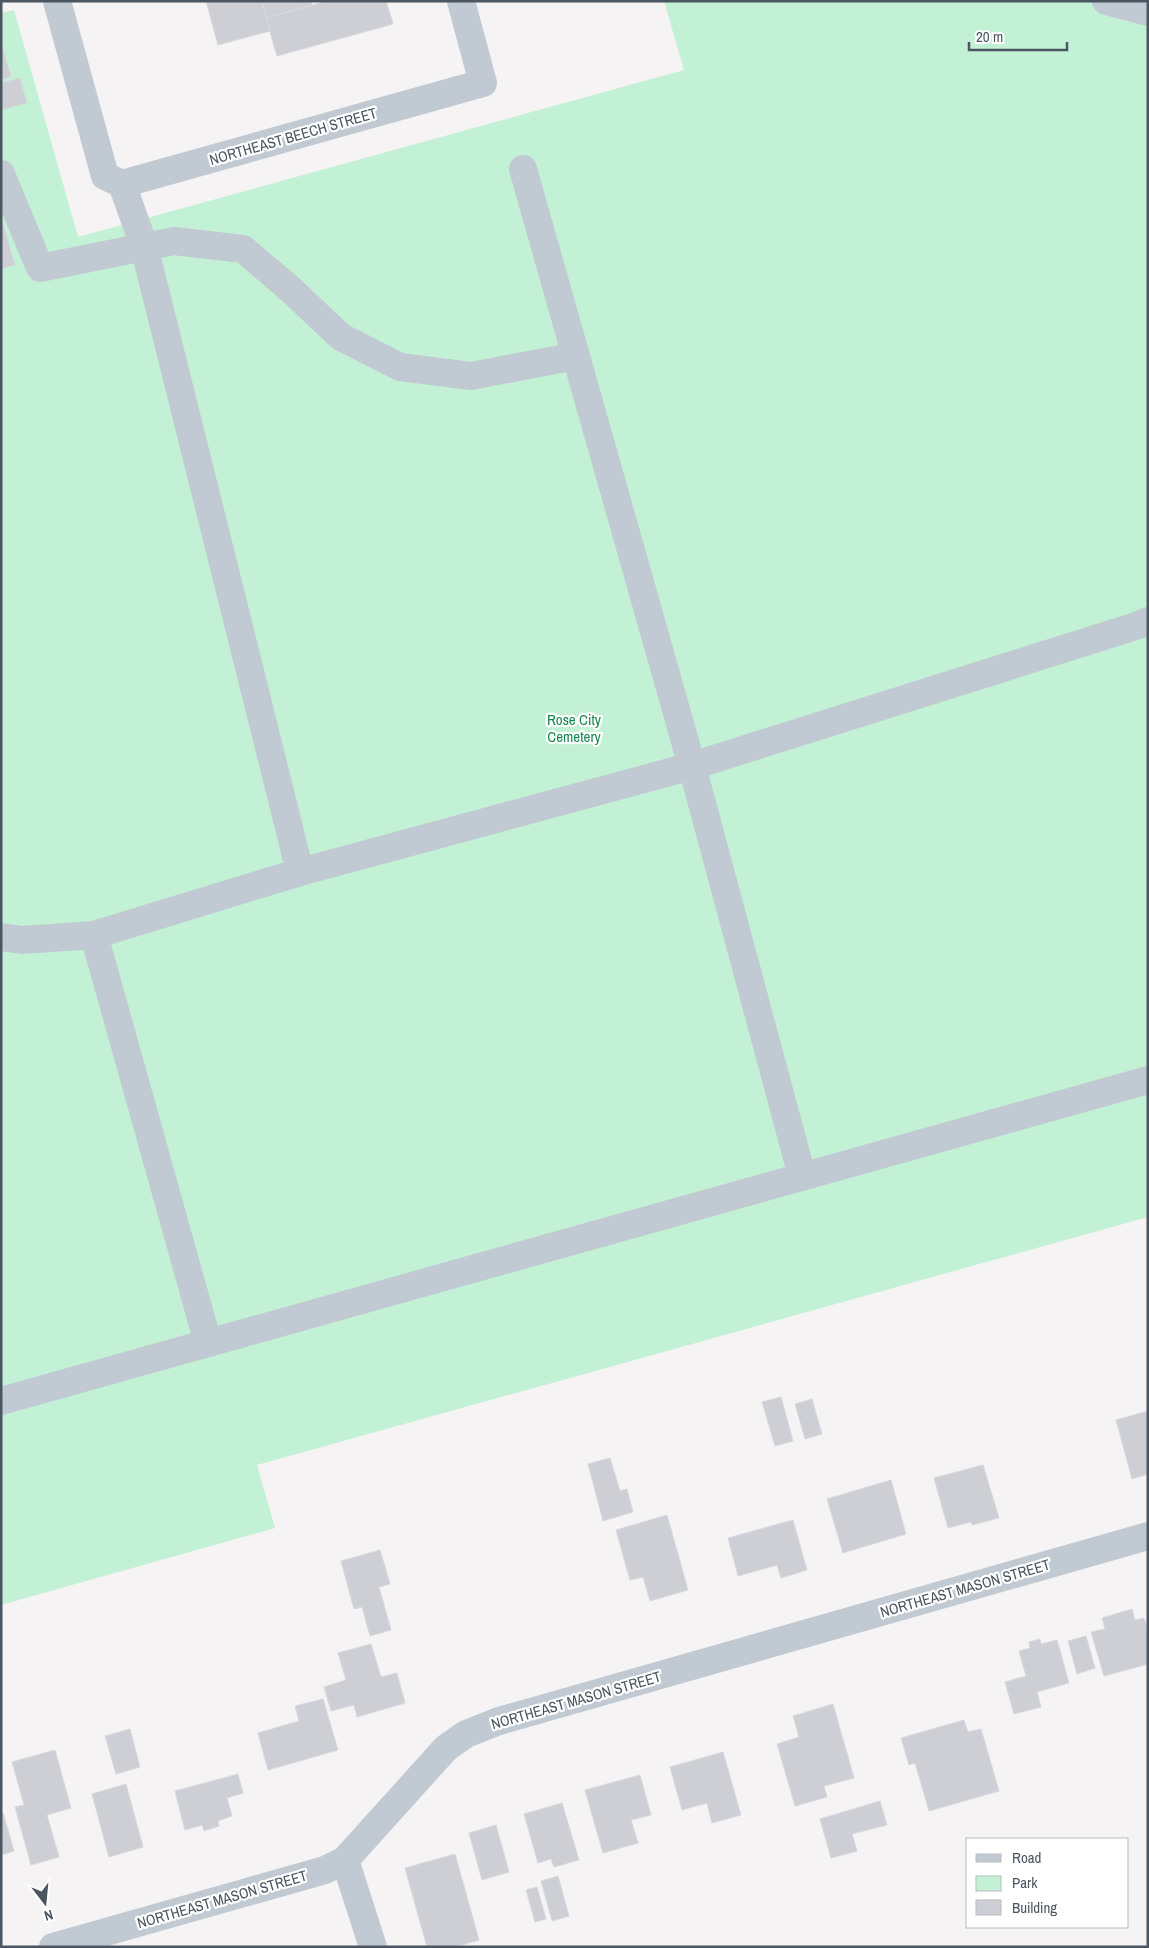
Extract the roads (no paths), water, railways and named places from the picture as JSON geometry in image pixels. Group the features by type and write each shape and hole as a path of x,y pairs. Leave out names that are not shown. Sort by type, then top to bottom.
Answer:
{"street":[{"path":"57,1 113,180 144,246 300,872"},
{"name":"NORTHEAST BEECH STREET","path":"113,180 483,82 461,1"},
{"path":"1106,1 1148,12"},
{"path":"523,169 692,766 802,1176"},
{"path":"1,174 40,268 174,241 243,250 289,288 341,337 400,367 471,376 576,356"},
{"path":"1,937 22,940 94,935 300,872 692,766 1148,621"},
{"path":"94,935 208,1343"},
{"path":"1,1401 1148,1080"},
{"name":"NORTHEAST MASON STREET","path":"53,1947 326,1870 345,1860 446,1748 466,1734 498,1722 1148,1536"},
{"path":"345,1860 373,1947"}],"park label":[{"name":"Rose City Cemetery","path":"574,728"}]}
